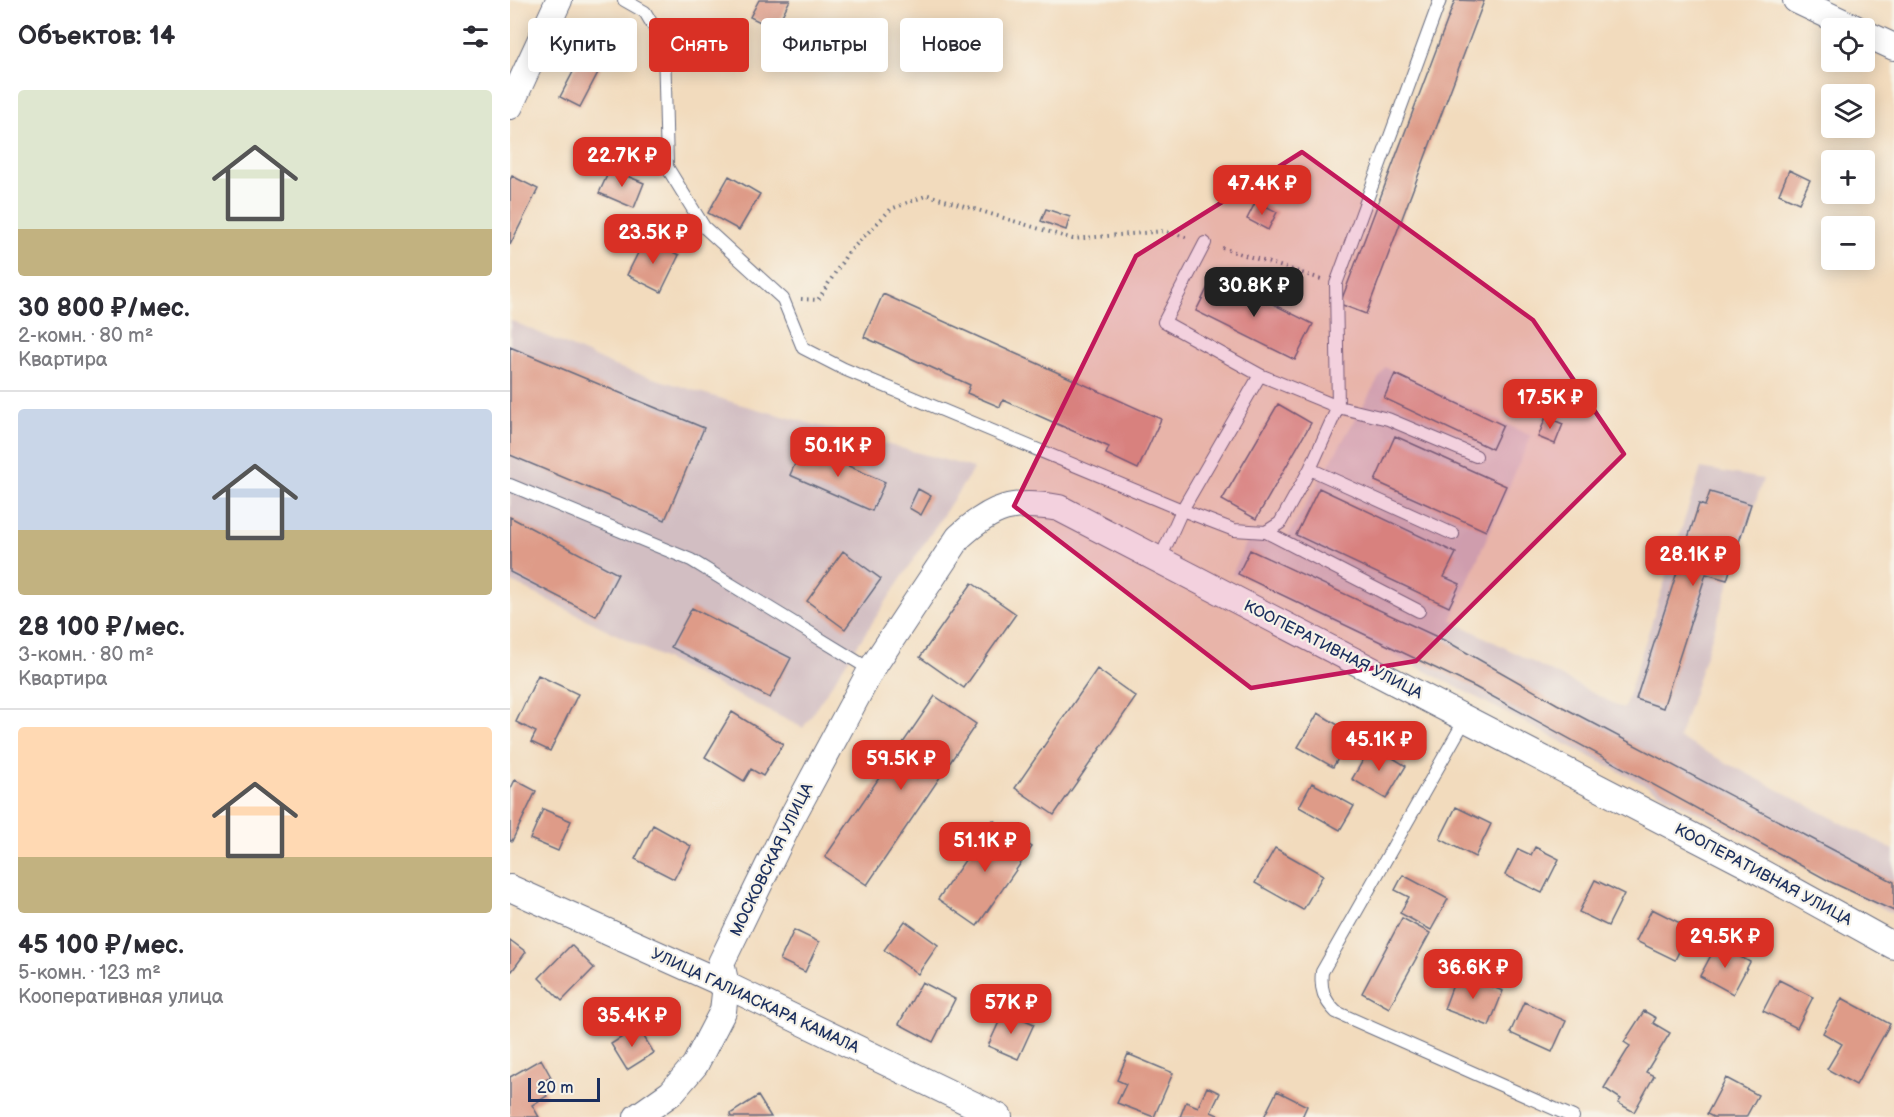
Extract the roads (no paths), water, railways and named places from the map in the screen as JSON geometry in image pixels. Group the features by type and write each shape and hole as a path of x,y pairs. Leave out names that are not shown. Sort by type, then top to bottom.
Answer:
{"street":[{"path":"510,106 559,0"},
{"path":"1796,0 1834,18"},
{"path":"1875,38 1894,47"},
{"name":"КООПЕРАТИВНАЯ УЛИЦА","path":"959,537 979,520 1005,507 1033,504 1059,508 1746,864 1894,946"},
{"name":"МОСКОВСКАЯ УЛИЦА","path":"637,1117 671,1093 695,1065 723,1011 726,986 721,963 791,819 871,670 959,537"},
{"name":"УЛИЦА ГАЛИАСКАРА КАМАЛА","path":"510,888 726,986 999,1117"}],"lane":[{"path":"624,0 645,12 664,44 667,167 704,227 783,299 803,348 844,369 1182,510 1234,530 1266,532 1419,611"},
{"path":"1266,532 1280,523 1310,469 1338,407 1336,284 1440,0"},
{"path":"1205,243 1164,322 1260,375 1338,407 1388,418 1476,456"},
{"path":"1160,559 1182,510 1260,375"},
{"path":"1310,469 1454,534"},
{"path":"510,485 691,560 871,670"},
{"path":"1466,718 1322,972 1323,993 1328,1004 1336,1012 1573,1117"}]}
